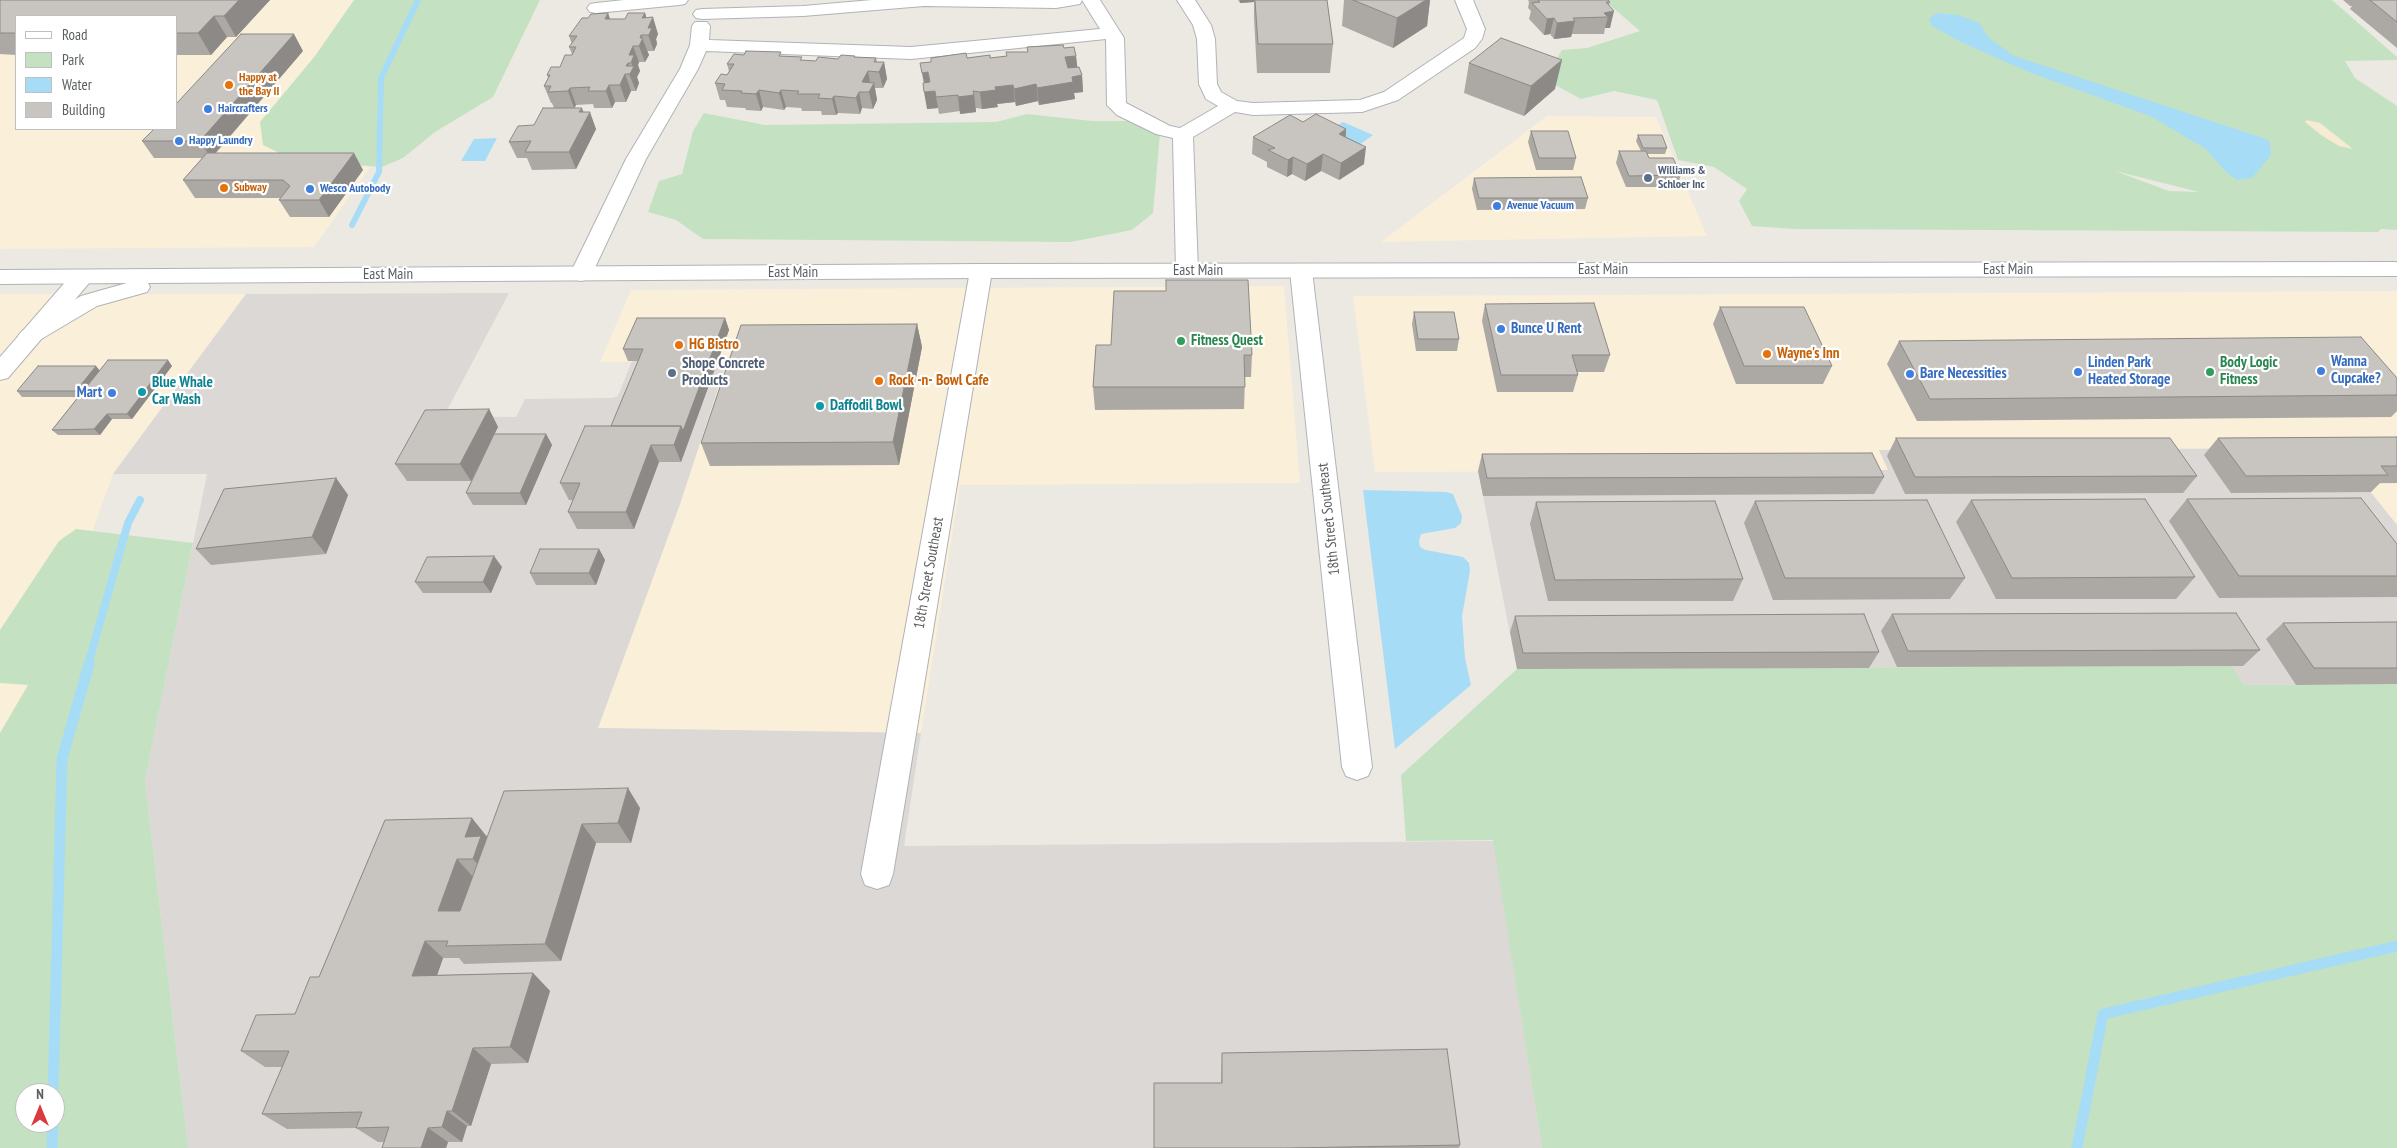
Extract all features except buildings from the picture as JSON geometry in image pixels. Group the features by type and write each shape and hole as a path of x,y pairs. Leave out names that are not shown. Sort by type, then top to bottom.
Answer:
{"street":[{"path":"596,8 679,0"},
{"path":"581,274 636,159 689,69 699,45 703,7 803,12 924,1 1056,3 1074,0"},
{"path":"1091,0 1113,33 1117,46 1116,105 1129,114 1156,127 1184,135 1232,106"},
{"path":"1186,0 1202,25 1206,39 1210,89 1213,95 1232,106 1253,108 1350,107 1373,104 1391,96 1469,44 1473,39 1476,29 1464,0"},
{"path":"699,45 911,53 1113,33"},
{"path":"1184,135 1187,271"},
{"name":"East Main","path":"0,277 981,271 2397,269"},
{"name":"18th Street Southeast","path":"877,874 981,271"},
{"name":"18th Street Southeast","path":"1300,271 1357,767"},
{"path":"0,372 82,277"},
{"path":"30,336 77,307 103,296 134,288 207,277"}],"shaded area":[{"path":"0,0 354,0 315,56 293,159 370,167 314,247 0,249"},
{"path":"1547,116 1656,117 1707,236 1381,242"},
{"path":"1284,286 1300,483 960,485 921,733 598,728 680,504 727,361 600,362 631,290"},
{"path":"2397,291 2397,448 1879,450 1888,470 1375,472 1353,296"},
{"name":"Shope Concrete Products","path":"509,293 444,416 516,417 525,399 612,398 618,396 632,361 727,361 680,504 598,728 921,733 904,846 1494,841 1542,1148 188,1148 145,781 207,474 113,474 246,294"},
{"path":"0,294 246,294 113,474 16,743 0,895"},
{"path":"2397,448 2397,483 2364,484 2397,525 2397,684 2244,685 2232,666 1517,669 1478,471 1888,470 1879,450"},
{"path":"2364,483 2397,483 2397,525 2371,492"}],"green space":[{"path":"354,0 540,0 493,97 435,132 403,158 382,167 293,160 263,145 260,122 315,56"},
{"path":"1604,0 2332,0 2397,57 2397,60 2345,61 2355,78 2397,106 2397,230 2381,229 2378,232 1795,229 1752,226 1739,201 1747,189 1714,167 1678,160 1657,100 1614,91 1581,99 1544,79 1562,50 1587,48 1640,31","holes":["2115,171 2199,192 2169,191"]},
{"path":"704,113 765,125 996,122 1027,114 1092,121 1130,121 1160,134 1153,213 1132,230 1071,242 703,239 676,220 648,212 659,181 682,174 693,131"},
{"path":"76,529 193,543 145,781 188,1148 0,1148 0,733 28,685 0,683 0,630 59,541"},
{"path":"2232,666 2244,685 2397,684 2397,1148 1542,1148 1493,840 1406,841 1401,775 1517,669"}],"sand":[{"path":"2307,120 2320,123 2353,149 2339,146 2321,135 2305,122"}],"water":[{"path":"1937,13 1958,15 1979,23 1989,38 2014,56 2269,140 2271,155 2252,178 2237,180 2226,172 2206,149 2150,116 2031,73 1961,42 1932,26 1929,19"},
{"path":"1343,122 1373,135 1359,145 1329,131"},
{"path":"497,138 485,161 461,161 474,139"},
{"path":"1363,490 1446,492 1453,494 1462,516 1461,523 1455,528 1421,534 1420,547 1426,550 1463,557 1469,563 1470,571 1462,616 1465,658 1471,685 1395,749"}],"waterway":[{"path":"352,225 379,172 381,78 418,0"},
{"path":"88,665 128,523 140,500"},
{"path":"53,1083 62,759 89,664"},
{"path":"2077,1148 2103,1014 2397,946"},
{"path":"52,1148 53,1133"}],"place":[{"name":"Happy at the Bay II","path":"229,85"},
{"name":"Haircrafters","path":"208,109"},
{"name":"Happy Laundry","path":"179,141"},
{"name":"Williams & Schloer Inc","path":"1648,178"},
{"name":"Subway","path":"224,188"},
{"name":"Wesco Autobody","path":"310,189"},
{"name":"Avenue Vacuum","path":"1497,206"},
{"name":"Bunce U Rent","path":"1501,329"},
{"name":"Fitness Quest","path":"1181,341"},
{"name":"HG Bistro","path":"679,345"},
{"name":"Wayne's Inn","path":"1767,354"},
{"name":"Wanna Cupcake?","path":"2321,371"},
{"name":"Linden Park Heated Storage","path":"2078,372"},
{"name":"Body Logic Fitness","path":"2210,372"},
{"name":"Shope Concrete Products","path":"672,373"},
{"name":"Bare Necessities","path":"1910,374"},
{"name":"Rock -n- Bowl Cafe","path":"879,381"},
{"name":"Blue Whale Car Wash","path":"142,392"},
{"name":"Mart","path":"112,393"},
{"name":"Daffodil Bowl","path":"820,406"}]}
